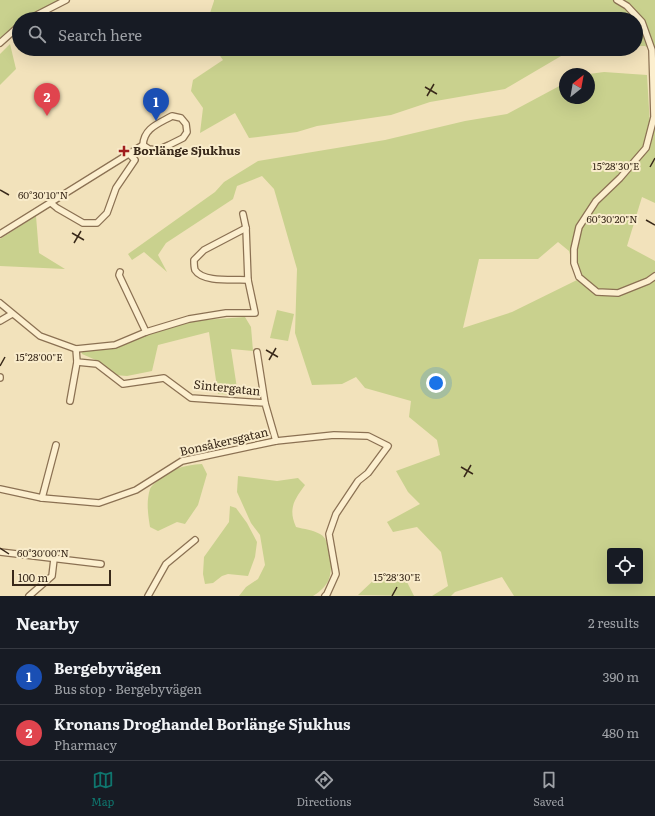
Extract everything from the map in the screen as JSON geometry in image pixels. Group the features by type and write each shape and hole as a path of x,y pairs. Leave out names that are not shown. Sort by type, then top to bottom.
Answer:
{"street":[{"path":"43,12 66,0"},
{"path":"617,0 627,6 633,12"},
{"path":"643,25 652,50 654,117 646,148 620,178 596,201 579,227 574,250 574,263 579,277 596,292 618,293 648,282 655,276"},
{"path":"0,43 12,32"},
{"path":"0,234 143,145 147,131 172,116 181,118 186,124 186,132 183,138 158,150 149,149 143,145"},
{"path":"51,203 83,223 97,223 107,213 116,188 135,160 129,154"},
{"path":"0,303 40,336 76,349 115,345 146,332 188,319 226,313 255,313 248,280 246,228 243,214"},
{"path":"246,228 204,250 194,260 195,269 201,276 212,279 248,280"},
{"path":"120,272 118,275 146,332"},
{"path":"0,321 12,314"},
{"path":"70,401 77,362 76,349"},
{"path":"257,352 265,403"},
{"name":"Sintergatan","path":"77,362 96,364 123,384 164,378 190,398 265,403 276,441"},
{"name":"Bonsåkersgatan","path":"0,489 42,498 99,503 136,490 182,461 276,441 334,435 368,436 388,446 368,473 358,482 336,514 329,534 336,574 327,594 324,596"},
{"path":"42,498 56,445"},
{"path":"148,596 166,564 195,540"},
{"path":"0,552 101,564"},
{"path":"29,596 52,576 54,559"}],"green space":[{"path":"0,0 61,0 36,12 12,12 12,29 0,38"},
{"path":"655,0 655,52 643,46 643,12 210,12 214,1"},
{"path":"10,44 16,69 0,85 0,54"},
{"path":"220,56 561,56 505,89 430,102 391,115 317,126 297,132 249,138 235,113 200,133 203,108 191,91 193,80 223,60"},
{"path":"604,72 647,75 650,126 655,123 655,203 642,197 627,246 655,261 655,596 514,596 502,577 455,592 451,596 432,596 448,586 441,552 417,527 393,532 387,522 420,504 408,492 396,471 440,455 437,440 409,417 411,401 365,388 356,377 342,384 312,385 295,333 297,269 274,189 262,176 237,186 233,199 166,243 158,255 167,272 144,252 132,260 128,254 215,192 224,182 258,161 385,140 465,121 507,114 559,86 559,104 595,104 595,73","holes":["558,242 569,251 577,280 512,312 463,328 479,259 538,259"]},
{"path":"36,216 39,253 65,269 0,266 0,239"},
{"path":"277,310 294,314 288,341 270,338"},
{"path":"245,317 251,327 253,351 231,349 238,395 218,394 209,332 158,345 152,371 127,376 114,375 98,361 82,354 81,351 114,348 148,334 190,321"},
{"path":"202,464 207,474 198,505 185,524 177,522 158,531 150,527 148,503 150,489 152,486 166,474 177,468"},
{"path":"238,476 277,481 298,478 305,485 293,505 292,515 296,527 320,534 324,537 331,557 331,572 329,579 324,587 315,595 239,596 246,587 258,579 265,565 260,535 251,523 237,492"},
{"path":"230,506 236,508 247,523 257,542 255,557 248,576 228,574 222,576 213,583 205,584 203,574 204,557 229,522"},
{"path":"402,572 414,596 358,595 377,577"}],"place":[{"name":"Kronans Droghandel Borlänge Sjukhus","path":"47,116"},
{"name":"Bergebyvägen","path":"156,121"},
{"name":"Borlänge Sjukhus","path":"124,151"}]}
